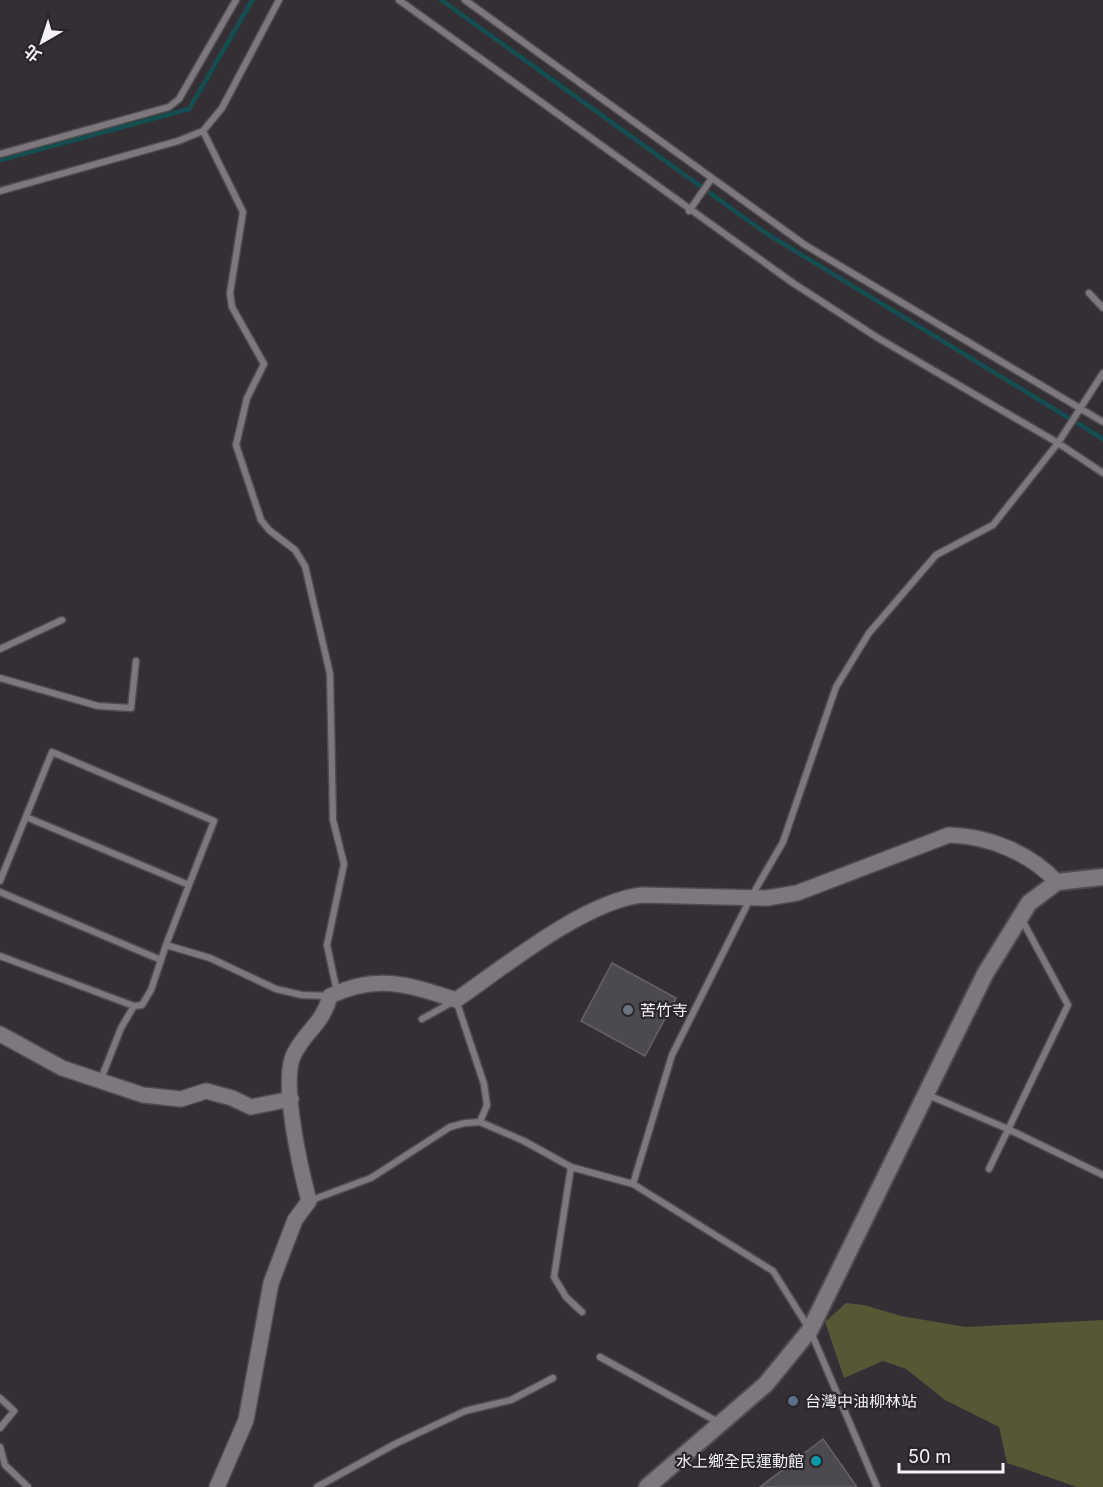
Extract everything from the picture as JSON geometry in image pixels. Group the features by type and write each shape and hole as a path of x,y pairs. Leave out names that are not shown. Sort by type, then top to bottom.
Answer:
{"main road":[{"path":"647,1487 765,1384 810,1330 985,974 1029,903 1057,882 1103,877"}],"street":[{"path":"217,1487 246,1420 271,1283 295,1220 309,1201 301,1171 291,1099 290,1065 294,1054 326,1013 334,994 346,988 386,981 402,983 456,1000 583,916 624,897 642,895 767,898 813,889 949,835 975,838 1025,856 1044,868 1057,882"},
{"path":"0,1034 62,1068 143,1095 181,1100 206,1091 232,1098 251,1107 291,1099"}],"lane":[{"path":"0,154 169,107 179,99 236,0"},
{"path":"0,191 178,141 203,131 222,108 279,0"},
{"path":"399,0 689,211 878,338 1058,443 1103,473"},
{"path":"465,0 805,245 1103,422"},
{"path":"166,945 210,958 276,989 302,995 334,994 327,945 344,864 333,820 330,674 305,566 295,550 269,530 261,520 236,444 247,398 264,364 232,307 230,294 243,212 203,131"},
{"path":"689,211 711,178"},
{"path":"1089,293 1103,308"},
{"path":"633,1184 672,1055 750,899 783,842 814,743 836,687 869,633 936,555 993,525 1058,443 1103,373"},
{"path":"0,649 62,620"},
{"path":"0,678 98,706 131,708 136,661"},
{"path":"0,881 52,752 214,821 151,990 142,1005 135,1006 0,956"},
{"path":"26,817 189,885"},
{"path":"0,892 161,960"},
{"path":"989,1169 1068,1005 1020,916"},
{"path":"422,1019 456,1000 484,1084 487,1105 480,1122"},
{"path":"101,1081 120,1028 135,1006"},
{"path":"927,1095 1008,1129 1103,1175"},
{"path":"309,1201 371,1178 450,1127 480,1122 524,1141 571,1167 633,1184 773,1271 810,1330 877,1487"},
{"path":"571,1167 554,1277 566,1297 582,1312"},
{"path":"600,1357 721,1424"},
{"path":"317,1487 395,1444 465,1411 511,1400 554,1378"},
{"path":"0,1398 14,1411 0,1428"},
{"path":"0,1447 5,1465 28,1487"}],"green space":[{"path":"846,1303 864,1305 901,1316 966,1327 1103,1320 1103,1487 1077,1487 1007,1463 999,1427 945,1400 906,1369 883,1361 844,1378 825,1322"}],"building":[{"name":"苦竹寺","path":"612,963 676,998 645,1056 581,1021"},
{"name":"水上鄉全民運動館","path":"823,1439 857,1487 760,1487"}],"waterway":[{"path":"0,160 189,109 252,0"},
{"path":"441,0 764,232 1103,439"}],"place":[{"name":"苦竹寺","path":"628,1010"},
{"name":"台灣中油柳林站","path":"793,1401"},
{"name":"水上鄉全民運動館","path":"816,1461"}]}
